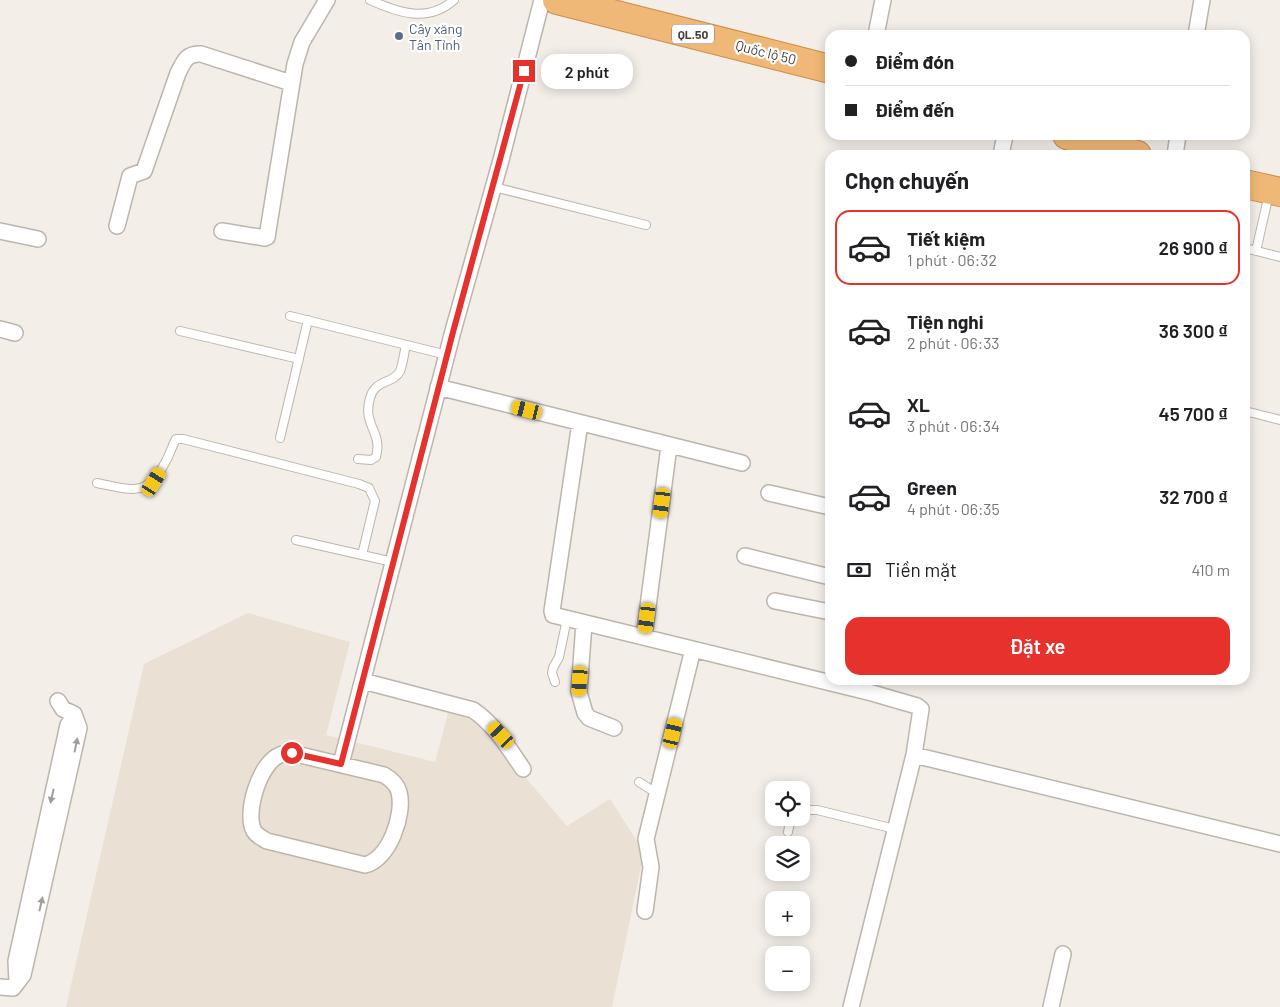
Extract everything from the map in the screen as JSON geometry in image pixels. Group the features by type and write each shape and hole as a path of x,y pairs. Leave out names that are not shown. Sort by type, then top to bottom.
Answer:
{"highway":[{"name":"Quốc lộ 50","path":"556,0 595,4 825,68"},
{"path":"1085,140 1120,150"}],"street":[{"path":"222,231 267,237 291,83 302,42 327,0"},
{"path":"341,764 438,387 494,186 542,0"},
{"path":"877,30 883,0"},
{"path":"1197,30 1202,0"},
{"path":"117,226 130,176 144,171 178,73 186,58 194,54 201,54 291,83"},
{"path":"0,230 38,239"},
{"path":"0,330 15,333"},
{"path":"438,387 742,464"},
{"path":"580,423 552,611 558,617 693,649 825,677"},
{"path":"644,637 669,446"},
{"path":"769,493 825,506"},
{"path":"746,556 825,575"},
{"path":"774,601 825,611"},
{"path":"584,623 580,700 584,713 589,718 614,728"},
{"path":"645,911 651,867 646,839 693,649"},
{"path":"363,680 473,710 484,717 501,735 523,769"},
{"path":"851,1007 914,755 921,709 874,687"},
{"path":"0,987 13,988 26,965 43,866 79,728 74,714 63,709 58,700"},
{"path":"292,753 341,764 384,775 392,780 399,792 400,805 392,841 388,849 377,860 365,865 267,841 258,836 253,830 252,802 260,777 269,763 280,755 292,753"},
{"path":"914,755 1280,844"},
{"path":"1051,1007 1063,954"}],"lane":[{"path":"370,0 386,7 423,15 445,7 454,0"},
{"path":"494,186 646,225"},
{"path":"1256,251 1265,188"},
{"path":"1250,249 1280,258"},
{"path":"290,316 447,355"},
{"path":"280,438 308,320"},
{"path":"180,331 299,359"},
{"path":"358,459 371,460 376,457 379,442 367,414 370,399 374,388 396,376 400,371 406,345"},
{"path":"1250,412 1280,420"},
{"path":"97,483 132,490 143,489 154,482 176,439 183,439 359,484 369,488 375,501 362,555"},
{"path":"296,540 393,562"},
{"path":"556,682 552,668 559,658 567,619"},
{"path":"639,782 658,794"},
{"path":"810,810 817,810 895,829"},
{"path":"788,832 789,826"}],"shaded area":[{"path":"248,613 350,642 326,735 435,762 450,706 477,721 567,826 610,799 644,852 612,1007 66,1007 144,664"}],"place":[{"name":"Cây xăng Tân Tỉnh","path":"399,36"}],"route":[{"path":"292,753 341,764 453,332 498,173 524,71"}]}
